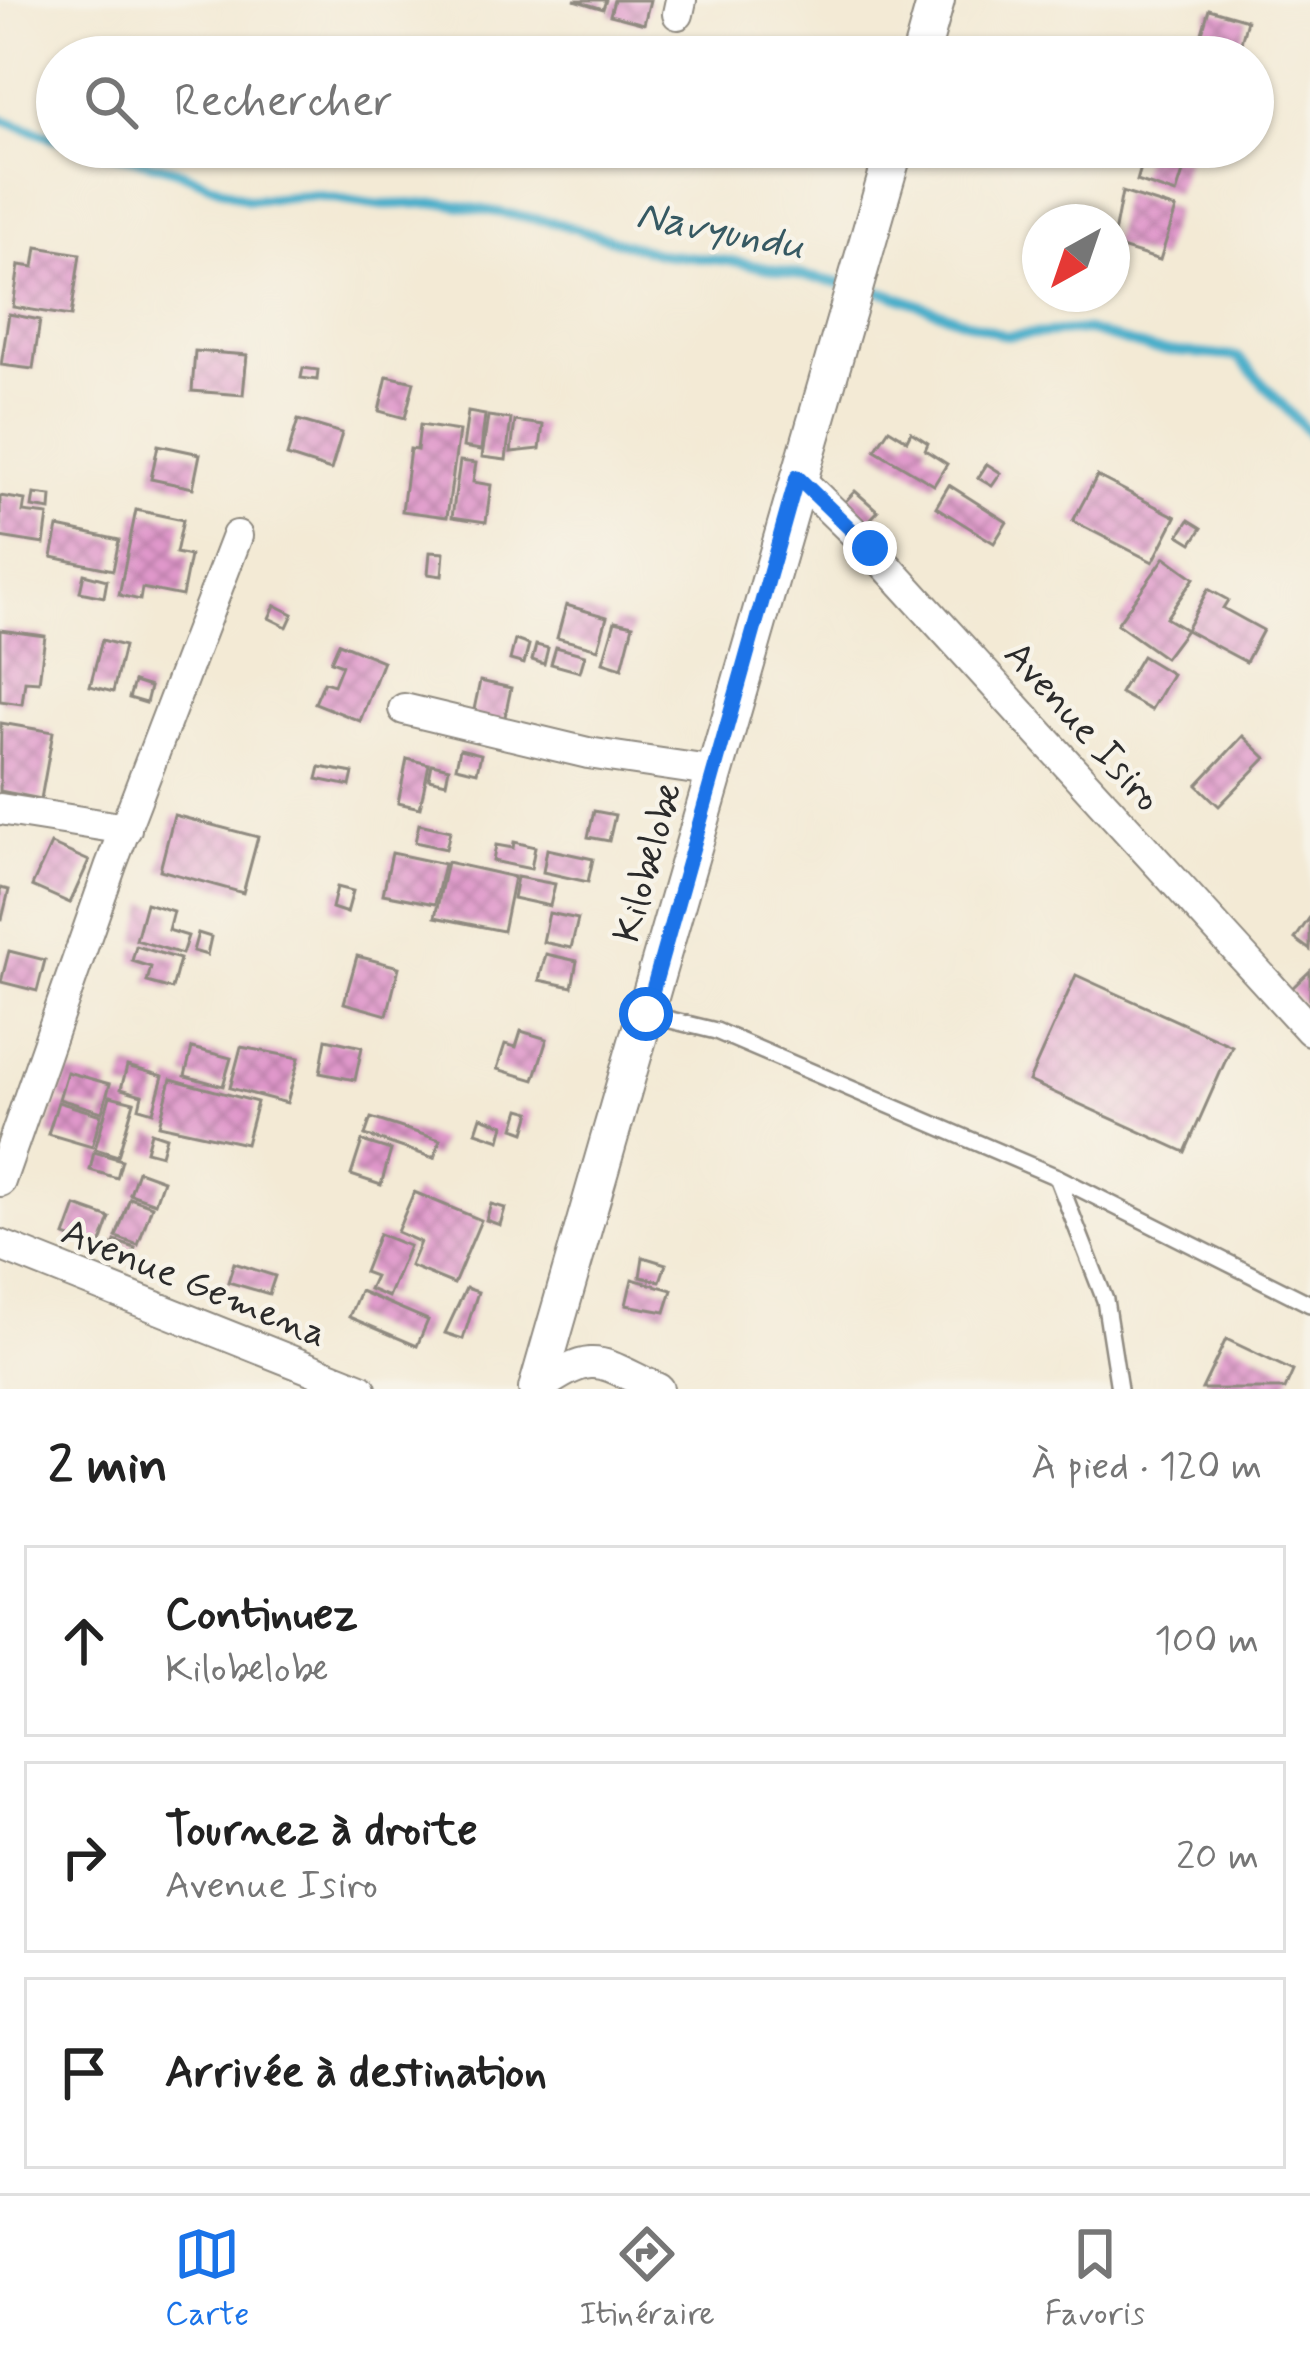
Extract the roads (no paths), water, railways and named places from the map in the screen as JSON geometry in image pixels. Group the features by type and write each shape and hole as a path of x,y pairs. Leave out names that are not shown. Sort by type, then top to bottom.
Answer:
{"street":[{"path":"926,36 936,0"},
{"name":"Kilobelobe","path":"537,1389 889,168"},
{"name":"Avenue Isiro","path":"797,477 870,548 1310,1030"},
{"path":"0,1181 237,536"},
{"path":"404,709 588,753 716,772"},
{"path":"0,809 126,829"},
{"name":"Avenue Gemena","path":"0,1245 361,1389"},
{"path":"537,1389 578,1361 592,1361 658,1389"}],"lane":[{"path":"646,1014 716,1031 1057,1178 1310,1304"},
{"path":"1057,1178 1105,1300 1119,1389"}],"waterway":[{"name":"Navyundu","path":"0,119 36,132"},
{"name":"Navyundu","path":"167,168 249,200 315,195 379,205 444,203 553,222 660,254 738,262 887,293 1006,336 1085,330 1154,350 1238,357 1310,434"}]}
